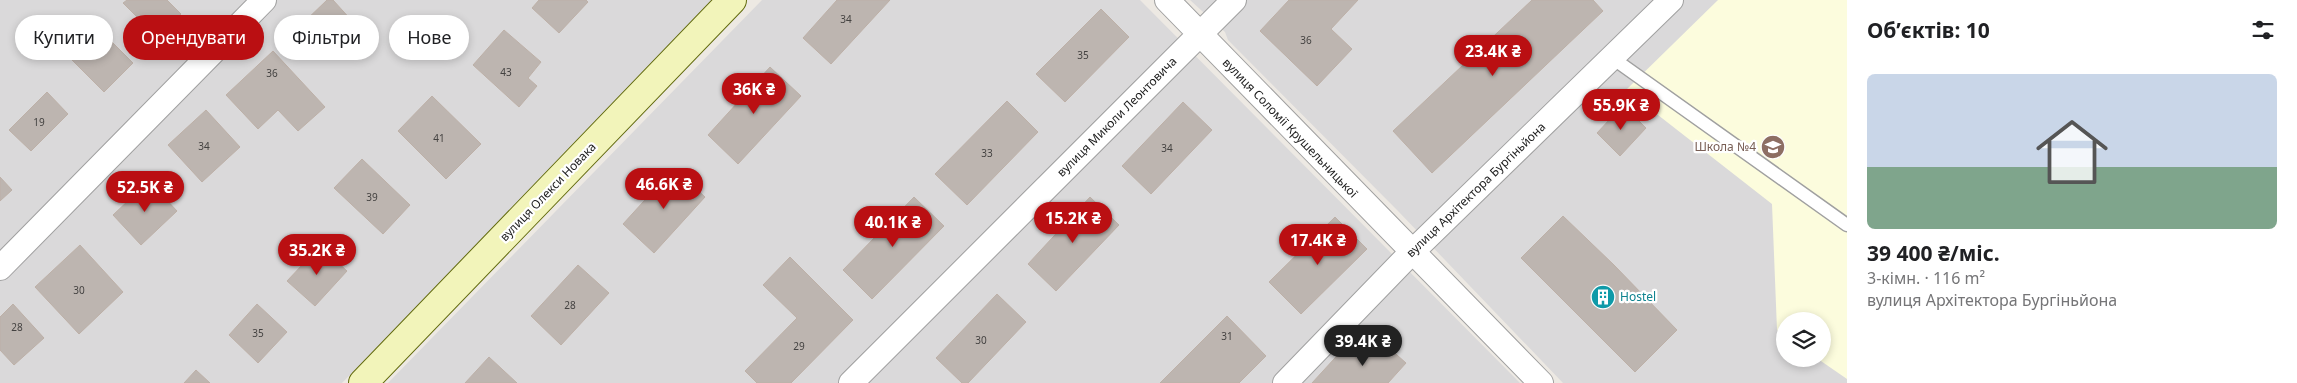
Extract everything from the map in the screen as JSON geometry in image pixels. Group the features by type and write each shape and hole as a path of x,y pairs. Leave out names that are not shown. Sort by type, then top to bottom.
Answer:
{"main road":[{"name":"вулиця Олекси Новака","path":"363,383 732,0"}],"street":[{"path":"0,268 264,0"},
{"name":"вулиця Соломії Крушельницької","path":"1167,0 1541,383"},
{"name":"вулиця Миколи Леонтовича","path":"852,383 1234,0"},
{"name":"вулиця Архітектора Бургіньйона","path":"1285,383 1411,252 1671,0"}],"lane":[{"path":"1611,57 1847,225"}],"shaded area":[{"path":"0,0 715,0 342,383 0,383"},
{"path":"762,0 1140,0 1520,383 388,383"},
{"path":"1190,0 1847,0 1847,383 1563,383 1398,211 1228,40 1225,32"},
{"name":"Школа №4","path":"1718,0 1847,0 1847,379 1830,367 1831,312 1776,312 1772,204 1626,90"}],"building":[{"path":"127,0 167,0 181,14 135,15 123,3"},
{"path":"327,0 333,0 347,15 311,15"},
{"path":"539,0 586,0 588,2 559,33 532,8"},
{"path":"837,0 890,0 831,64 803,38"},
{"path":"1289,0 1358,0 1331,29 1352,49 1317,86 1260,31"},
{"path":"1532,0 1593,0 1603,11 1432,173 1393,131"},
{"path":"1101,9 1129,37 1065,102 1036,74"},
{"path":"504,30 541,62 528,78 537,86 519,107 473,65"},
{"path":"113,43 123,53 123,60 130,60 133,63 104,92 72,60 113,60"},
{"path":"273,51 274,60 281,60 325,107 298,131 278,110 258,129 226,95"},
{"path":"770,67 801,96 738,164 708,135"},
{"path":"47,92 68,114 31,151 9,130"},
{"path":"432,96 481,144 446,179 398,131"},
{"path":"1007,101 1038,132 967,205 935,174"},
{"path":"1183,102 1212,130 1151,194 1122,166"},
{"path":"1623,105 1646,128 1620,156 1597,133"},
{"path":"206,110 240,147 202,182 168,145"},
{"path":"362,159 410,205 383,234 334,188"},
{"path":"674,168 705,197 654,253 623,224"},
{"path":"0,177 12,190 0,201"},
{"path":"149,181 177,211 141,245 113,215"},
{"path":"914,197 944,226 872,299 843,270"},
{"path":"1090,197 1119,225 1056,291 1028,264"},
{"name":"Hostel","path":"1563,216 1677,330 1635,372 1521,258"},
{"path":"1335,217 1367,249 1301,314 1269,282"},
{"path":"80,245 123,292 79,334 35,287"},
{"path":"320,246 347,271 315,306 287,281"},
{"path":"790,257 853,320 791,383 757,383 745,371 797,318 763,285"},
{"path":"578,265 609,293 561,345 531,316"},
{"path":"997,294 1026,322 968,383 962,383 936,358"},
{"path":"13,304 44,338 14,365 0,350 0,317"},
{"path":"257,304 287,332 258,363 229,335"},
{"path":"1227,316 1266,356 1239,383 1160,383"},
{"path":"1379,339 1406,363 1388,383 1312,383 1345,347 1359,361"},
{"path":"489,357 517,383 465,383"},
{"path":"196,370 210,383 184,383"}],"place":[{"name":"Школа №4","path":"1773,147"},
{"name":"Hostel","path":"1603,297"}]}
